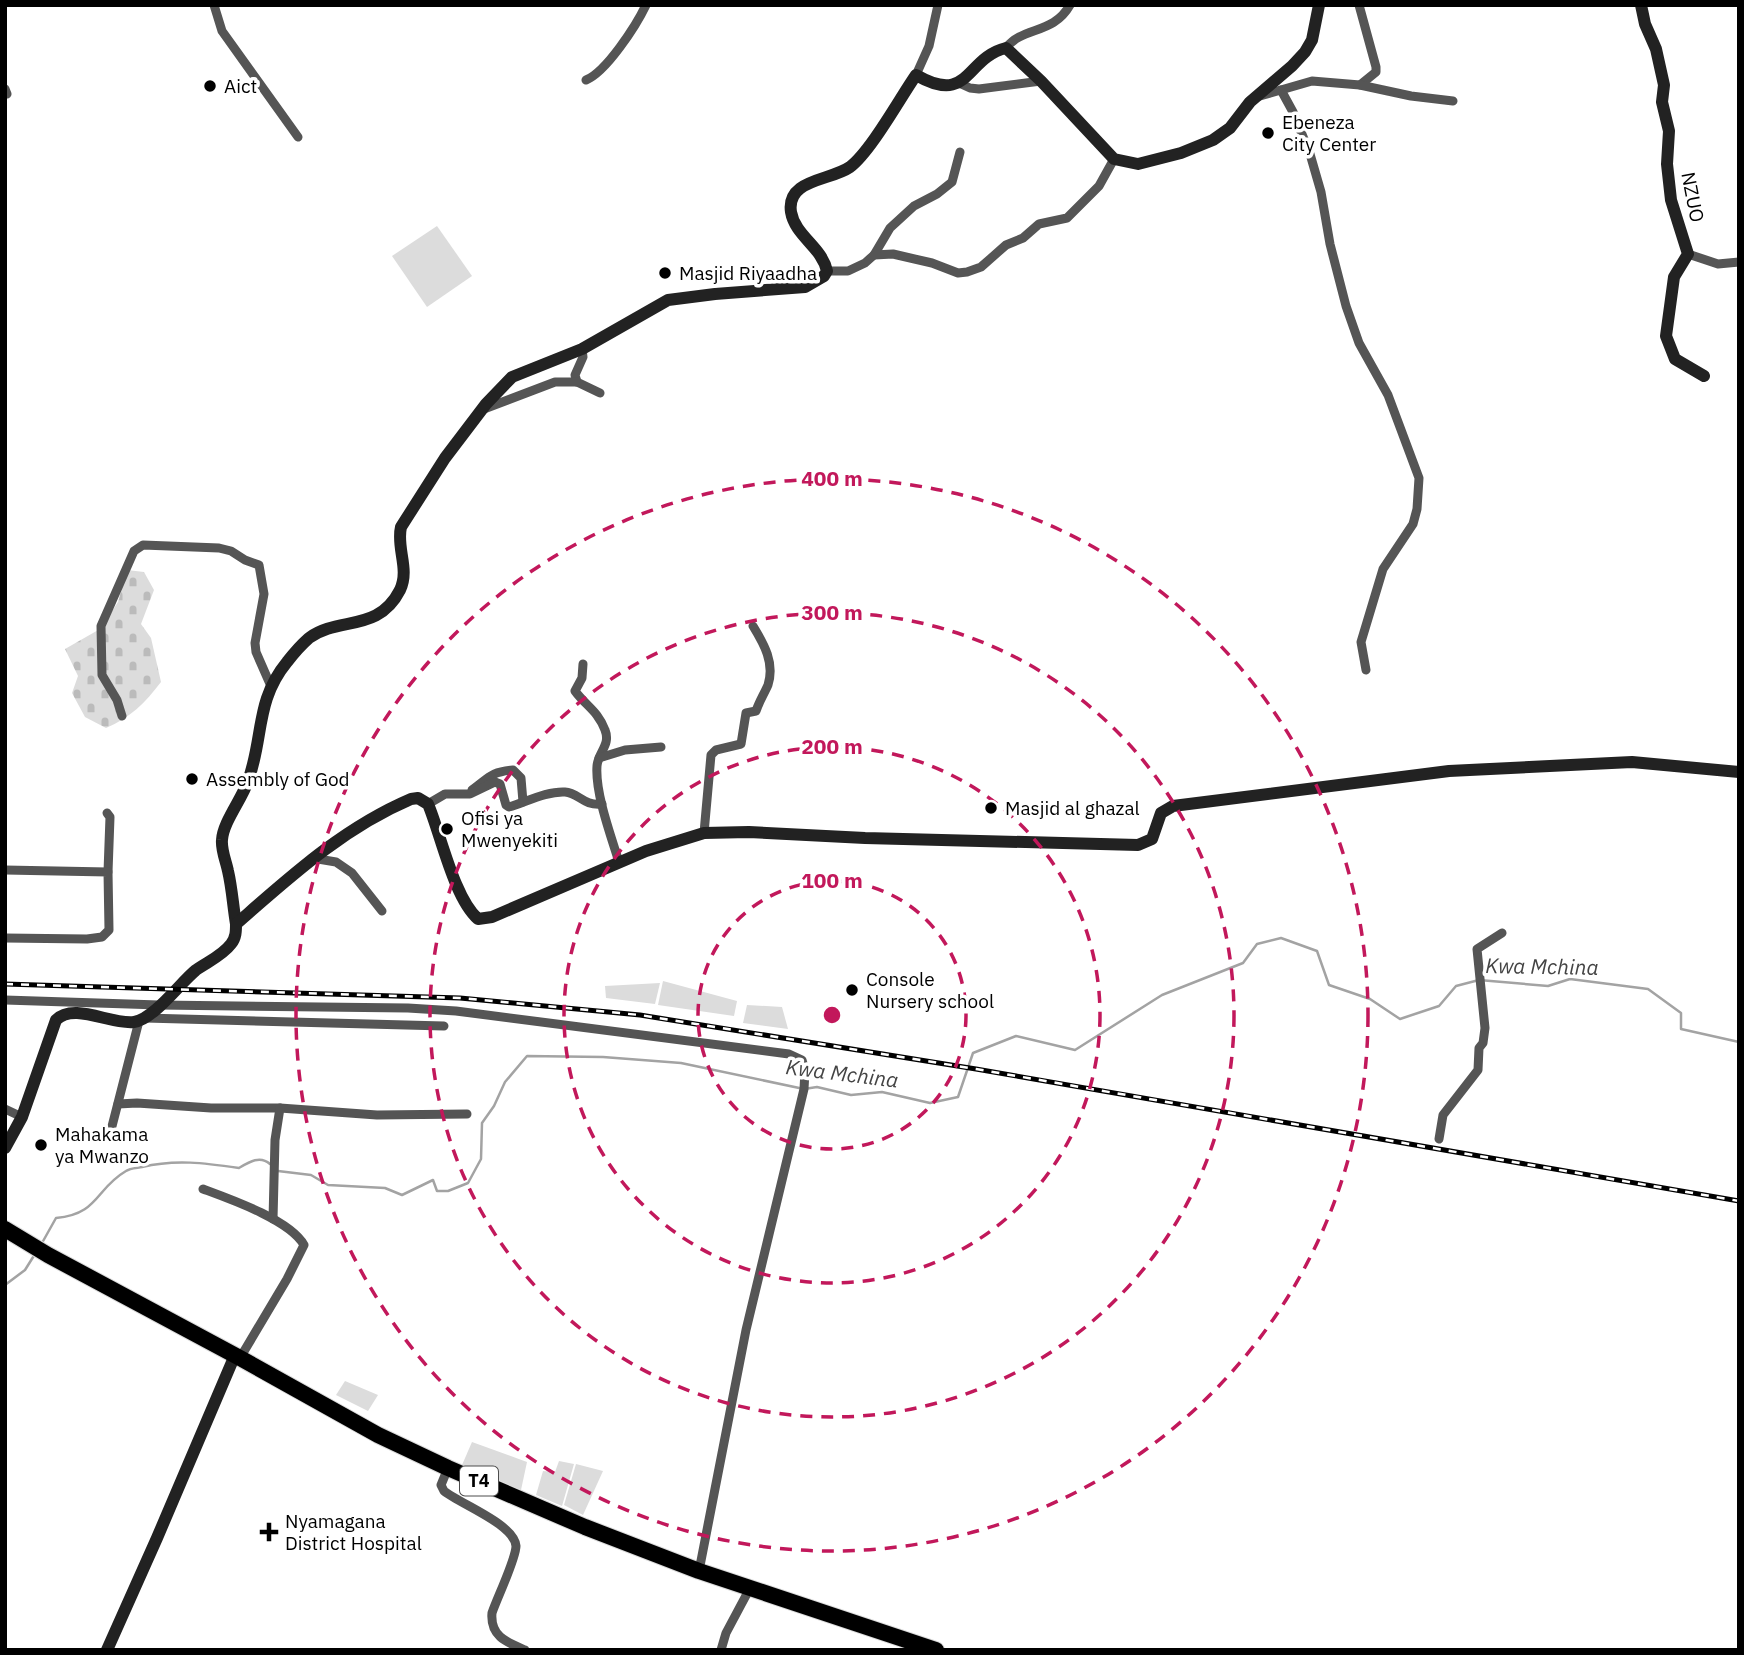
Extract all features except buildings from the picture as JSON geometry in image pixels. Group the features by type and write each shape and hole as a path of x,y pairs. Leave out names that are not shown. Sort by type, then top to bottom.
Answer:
{"highway":[{"name":"T4","path":"5,1229 378,1434 448,1468 585,1527 699,1571 936,1650"}],"street":[{"path":"214,5 222,31 298,137"},
{"path":"586,80 597,75 634,28 646,5"},
{"path":"827,271 818,252 798,231 793,220 791,202 794,193 801,187 839,173 858,159 916,75 929,46 938,5"},
{"path":"916,75 932,84 946,86 958,83 1013,41 1057,22 1070,5"},
{"path":"1006,48 1114,159 1138,164 1157,161 1213,140 1230,128 1250,102 1292,66 1312,40 1319,5"},
{"path":"1359,5 1377,67 1376,72 1360,85"},
{"name":"NZUO","path":"1641,5 1641,12 1656,49 1664,85 1662,102 1669,131 1667,164 1671,201 1688,254"},
{"path":"958,83 979,89 1041,81"},
{"path":"1259,96 1312,81 1360,85 1452,101"},
{"path":"1281,90 1310,154 1321,192 1330,244 1359,343 1388,396 1419,478 1418,509 1413,524 1383,569 1361,642 1366,670"},
{"path":"827,271 848,271 874,255 890,228 914,206 937,194 952,181 960,152"},
{"path":"874,255 893,254 932,263 958,273 981,267 997,252 1023,238 1039,224 1067,218 1099,186 1114,159"},
{"path":"1704,376 1675,359 1666,336 1674,277 1688,254 1718,264 1739,262"},
{"path":"109,1138 141,1020 194,971 232,943 236,924 223,835 250,776 270,684 296,650 310,638 324,630 356,624 372,617 391,602 400,590 404,575 399,537 401,527 445,458 483,410 512,377 582,349 668,300 805,286 824,276 827,271"},
{"path":"577,382 575,375 582,360 582,349"},
{"path":"483,410 541,386 563,381 577,382 600,393"},
{"path":"122,716 117,700 102,675 101,626 134,551 143,545 219,548 259,565 264,594 255,643 256,652 270,684"},
{"path":"704,833 711,755 719,749 741,744 746,713 756,711 769,680 767,652 753,626"},
{"path":"583,664 582,678 575,691 590,704 605,730 607,742 597,769 602,804 619,862"},
{"path":"599,758 634,748 661,747"},
{"path":"236,924 312,858 359,824 418,798 428,804 455,879 472,913 478,919 492,917 670,842 704,833 749,832 865,838 1138,845 1152,839 1161,813 1173,806 1436,772 1621,762 1739,772"},
{"path":"465,794 489,775 513,770 521,778 523,802"},
{"path":"428,804 445,794 479,791 497,782 502,786 506,805 509,807 566,792 589,804 602,804"},
{"path":"5,939 87,939 102,937 108,930 110,817 107,813"},
{"path":"312,858 336,862 352,873 382,911"},
{"path":"5,870 108,872"},
{"path":"1439,1139 1443,1115 1478,1070 1479,1048 1483,1043 1485,1028 1477,949 1502,933"},
{"path":"5,1000 444,1010 789,1054 802,1060 805,1071 804,1089 746,1330 699,1571"},
{"path":"5,1147 22,1117 56,1020 61,1015 75,1013 131,1023 141,1020 444,1026"},
{"path":"118,1104 280,1108 377,1115 467,1114"},
{"path":"273,1219 275,1140 280,1108"},
{"path":"5,1109 22,1117"},
{"path":"107,1650 238,1356 271,1308 304,1245 273,1219 237,1201 203,1189"},
{"path":"448,1468 441,1485 444,1491 505,1528 514,1540 515,1551 491,1621 500,1639 525,1650"},
{"path":"721,1650 726,1633 750,1588"}],"green space":[{"path":"437,226 472,276 427,307 392,256"},
{"path":"127,570 144,572 154,590 141,624 151,638 161,682 136,709 106,728 85,717 72,693 78,676 65,649 100,629 118,602"},
{"path":"663,981 737,1001 734,1016 658,1005"},
{"path":"660,983 655,1004 606,998 605,986"},
{"path":"747,1005 782,1007 788,1029 743,1023"},
{"path":"345,1381 378,1395 368,1411 336,1395"},
{"path":"472,1442 527,1462 521,1490 462,1465"},
{"path":"559,1461 574,1464 562,1506 536,1495 543,1471 555,1472"},
{"path":"576,1464 603,1471 583,1515 564,1505"}],"waterway":[{"name":"Kwa Mchina","path":"278,1171 311,1175 328,1185 385,1188 402,1195 433,1180 437,1191 448,1191 468,1183 481,1159 482,1123 494,1106 505,1082 527,1056 603,1057 681,1063 804,1089 817,1087 851,1095 882,1092 930,1103 958,1097 973,1053 1016,1036 1075,1050 1162,995 1243,963 1257,944 1281,938 1317,951 1329,985 1370,999 1400,1019 1439,1006 1456,986 1479,980 1548,986 1570,979 1648,989 1681,1013 1681,1029 1739,1042"},
{"name":"Kwa Mchina","path":"42,1243 56,1218 81,1212 129,1169 178,1162 239,1168 258,1160 270,1164"},
{"name":"Kwa Mchina","path":"5,1285 25,1270 35,1254"}],"railway":[{"path":"5,984 460,998 640,1015 976,1069 1739,1201"}],"place":[{"name":"Aict","path":"210,86"},
{"name":"Ebeneza City Center","path":"1268,133"},
{"name":"Masjid Riyaadha","path":"665,273"},
{"name":"Assembly of God","path":"192,779"},
{"name":"Masjid al ghazal","path":"991,808"},
{"name":"Ofisi ya Mwenyekiti","path":"447,829"},
{"name":"Console Nursery school","path":"852,990"},
{"name":"Mahakama ya Mwanzo","path":"41,1145"},
{"name":"Nyamagana District Hospital","path":"269,1532"}]}
